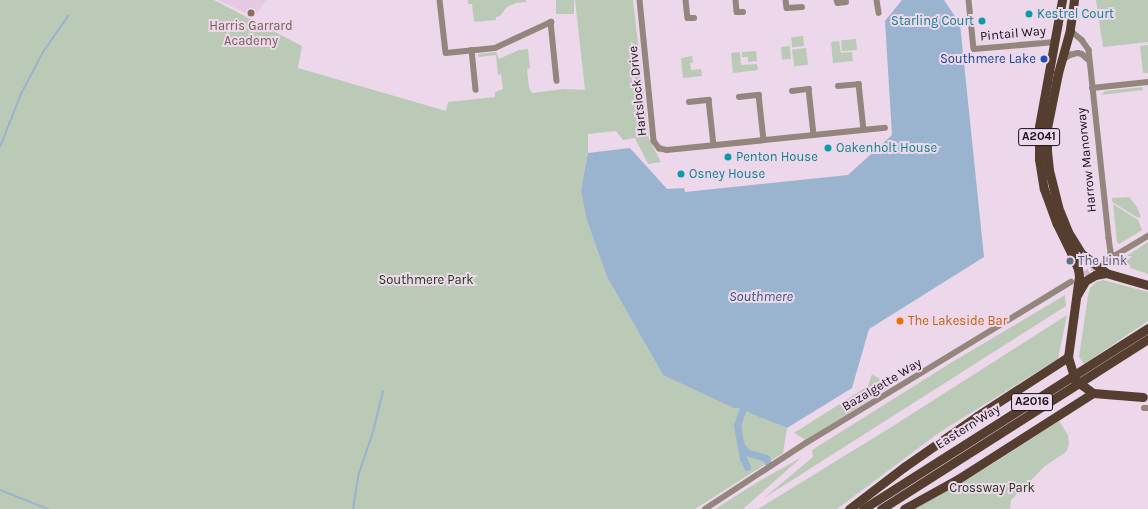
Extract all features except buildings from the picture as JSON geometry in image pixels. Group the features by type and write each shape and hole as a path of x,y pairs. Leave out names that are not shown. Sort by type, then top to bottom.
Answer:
{"main road":[{"name":"A2041","path":"1062,0 1039,128 1039,159 1046,194 1057,224 1078,269 1077,295"},
{"name":"A2041","path":"1074,0 1070,30 1061,60 1047,128 1047,151 1052,185 1058,207 1068,232 1082,254 1106,273"},
{"path":"1146,402 1094,393 1075,380 1068,357 1077,295 1085,281 1095,275 1106,273 1148,285"},
{"name":"Eastern Way","path":"863,509 1148,328"},
{"name":"Eastern Way","path":"881,509 1148,339"},
{"path":"849,509 904,467 977,416 1068,357"},
{"path":"904,509 951,483 1094,393"}],"street":[{"path":"440,0 446,53 495,48 551,22 557,81"},
{"name":"Hartslock Drive","path":"640,0 654,141 659,148 667,150 884,128"},
{"path":"686,0 688,18 694,18"},
{"path":"736,0 737,12 743,12"},
{"path":"786,0 787,8 802,6"},
{"path":"837,0 838,2 846,2"},
{"path":"878,0 879,13"},
{"name":"Pintail Way","path":"969,0 974,49 1055,42"},
{"name":"Harrow Manorway","path":"1070,30 1082,40 1088,48 1109,238 1114,256"},
{"path":"472,50 476,90"},
{"path":"1061,60 1070,54 1078,53 1082,54 1089,60"},
{"path":"1092,88 1148,82"},
{"path":"838,86 859,84 864,130"},
{"path":"792,91 809,89 814,135"},
{"path":"739,97 759,95 764,140"},
{"path":"689,102 709,100 714,145"},
{"path":"1106,261 1148,236"},
{"name":"Bazalgette Way","path":"705,509 806,443 1071,282"}],"shaded area":[{"name":"Harris Garrard Academy","path":"218,0 266,0 254,17"}],"green space":[{"name":"Southmere Park","path":"0,0 214,0 302,46 298,68 446,111 448,102 495,97 495,92 503,89 501,74 498,75 496,55 479,57 478,54 496,52 499,59 519,50 528,49 530,68 527,69 529,88 532,93 564,89 585,90 575,0 633,0 649,139 661,162 648,164 635,138 623,140 616,131 588,134 588,153 581,188 586,218 607,277 663,375 787,428 783,453 695,509 0,509"},
{"path":"468,0 526,0 526,2 516,3 507,7 500,16 496,17 496,20 474,22 472,4 468,4"},
{"path":"556,0 574,0 574,14 556,14"},
{"path":"1096,0 1148,0 1148,42 1103,47"},
{"path":"803,36 804,46 792,47 791,37"},
{"path":"856,39 857,50 842,51 841,40"},
{"path":"839,41 841,53 852,52 853,61 833,63 831,42"},
{"path":"1148,45 1148,73 1143,73 1140,46"},
{"path":"790,46 791,59 782,60 781,47"},
{"path":"806,48 808,65 794,67 792,50"},
{"path":"756,51 757,61 748,62 748,57 742,57 742,52"},
{"path":"740,52 741,65 757,64 758,70 733,73 731,53"},
{"path":"692,56 693,63 690,63 691,70 701,69 702,76 683,78 681,58"},
{"path":"1142,87 1143,90 1101,95 1105,91"},
{"path":"1129,197 1137,207 1141,217 1138,218 1112,202 1112,198"},
{"path":"1113,204 1138,220 1142,230 1119,244 1117,242"},
{"path":"1148,242 1148,274 1117,263 1128,255"},
{"path":"1103,280 1148,292 1148,321 1084,364 1079,357 1088,296 1090,288 1096,282"},
{"path":"1065,295 1066,306 764,498 813,457 812,450 949,364"},
{"path":"1067,315 1058,359 940,432 837,509 758,509 893,426"},
{"path":"872,374 891,386 806,440 794,433 868,386"},
{"name":"Crossway Park","path":"1059,421 1068,435 1069,445 1066,452 1045,466 1011,500 1010,509 915,509 994,463"},
{"path":"802,457 743,509 715,509 761,480"}],"water":[{"name":"Southmere","path":"902,0 944,0 960,24 984,257 869,329 852,388 787,428 750,413 743,408 734,408 663,375 607,277 586,218 581,189 588,153 630,148 667,189 684,188 685,192 848,175 892,135 885,21"}],"waterway":[{"path":"0,147 21,94 43,52 68,16"},
{"path":"353,509 358,476 373,432 383,391"},
{"path":"743,408 737,425 743,458 747,467"},
{"path":"741,445 746,452 766,458 768,463"},
{"path":"0,490 48,509"}],"tunnel":[{"path":"1077,279 1106,261"}],"place":[{"name":"Harris Garrard Academy","path":"251,13"},
{"name":"Kestrel Court","path":"1029,14"},
{"name":"Starling Court","path":"982,21"},
{"name":"Southmere Lake","path":"1044,59"},
{"name":"Oakenholt House","path":"828,148"},
{"name":"Penton House","path":"728,157"},
{"name":"Osney House","path":"681,174"},
{"name":"The Link","path":"1070,261"},
{"name":"The Lakeside Bar","path":"900,321"}]}
